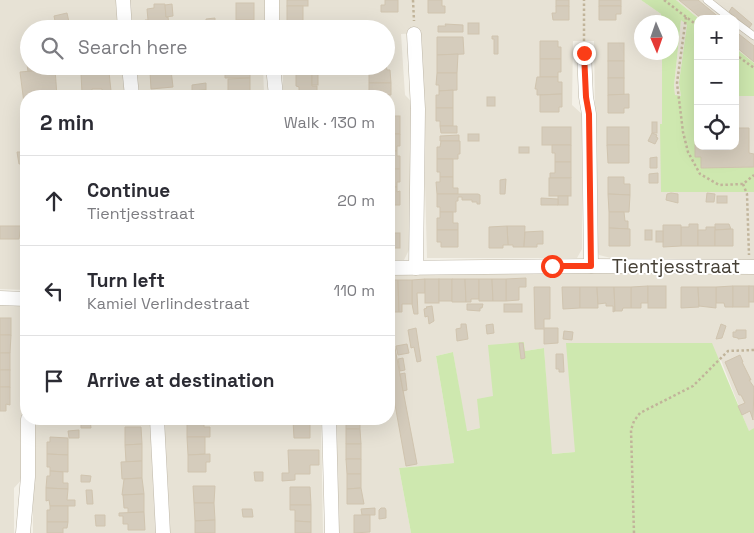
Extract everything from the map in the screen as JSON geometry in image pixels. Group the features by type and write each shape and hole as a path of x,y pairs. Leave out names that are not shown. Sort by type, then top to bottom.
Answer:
{"street":[{"path":"123,0 124,20"},
{"path":"272,0 272,20"},
{"path":"414,34 418,109 416,268"},
{"path":"584,53 586,97 589,114 591,266"},
{"path":"130,75 131,90"},
{"path":"274,75 275,90"},
{"name":"Tientjesstraat","path":"395,268 751,266"},
{"path":"0,298 20,299"},
{"path":"23,533 28,477 28,425"},
{"path":"157,425 163,533"},
{"path":"329,425 332,533"}],"lane":[{"path":"706,0 726,15"},
{"path":"739,25 754,36"}],"path":[{"path":"413,0 414,34"},
{"path":"584,0 584,53"},
{"path":"664,0 694,23"},
{"path":"686,17 677,83 683,132 688,152 700,174 718,185 743,184 754,175"},
{"path":"739,57 754,68"},
{"path":"743,184 747,194 751,266"},
{"path":"634,533 631,430 634,421 640,413 693,386 728,351 754,350"}],"shaded area":[{"path":"0,0 117,0 118,20 20,20 20,75 124,75 125,90 20,90 20,290 0,289"},
{"path":"129,0 268,0 268,20 131,20"},
{"path":"275,0 641,0 661,14 634,15 634,60 662,60 662,124 676,123 674,86 677,60 679,60 681,19 694,30 694,150 739,150 739,66 754,77 754,260 611,258 599,255 597,249 594,41 573,41 572,105 582,114 582,249 577,258 427,258 421,33 401,34 405,95 411,101 410,248 404,260 395,260 395,90 283,90 283,75 395,75 395,20 275,20"},
{"path":"676,0 754,0 754,63 739,51 739,15 694,15"},
{"path":"136,75 263,75 264,90 137,90"},
{"path":"754,272 754,428 749,432 721,360 575,452 551,454 544,348 525,351 524,342 493,396 480,428 466,431 453,352 436,356 454,463 399,468 411,533 339,533 335,425 395,425 395,274"},
{"path":"0,304 20,306 20,425 24,425 24,477 14,488 14,533 0,533"},
{"path":"33,425 154,425 159,533 33,533"},
{"path":"163,425 321,425 323,533 170,533"}],"green space":[{"path":"641,0 676,0 694,15 695,156 701,157 702,168 754,167 754,192 661,192 660,124 662,124 662,60 677,60 675,95 681,96 679,83 687,25 681,20 679,39 679,15 661,15"},
{"path":"739,51 754,63 754,96 739,96"},
{"path":"524,342 525,351 544,348 552,454 575,452 566,343 712,343 749,431 754,428 754,533 411,533 399,468 454,463 436,356 453,352 467,431 480,428 477,399 493,396 488,345"}],"building":[{"path":"287,0 308,0 308,6 287,6"},
{"path":"385,0 398,0 398,12 381,12 381,5 385,5"},
{"path":"428,0 442,0 442,6 445,6 445,13 428,13"},
{"path":"556,0 569,0 569,6 556,6"},
{"path":"599,0 621,0 621,6 599,6"},
{"path":"679,0 698,0 716,15 697,15"},
{"path":"236,3 254,3 254,20 236,20"},
{"path":"154,4 165,4 166,17 168,17 168,20 148,20 147,9 154,8"},
{"path":"172,4 173,16 166,17 165,5"},
{"path":"287,6 303,6 303,20 287,20"},
{"path":"556,6 569,6 569,20 553,20 552,13 556,13"},
{"path":"599,6 621,6 621,14 616,14 616,20 599,20"},
{"path":"732,7 752,24 749,28 739,20 739,15 733,15 729,12"},
{"path":"67,13 69,20 55,20 54,16"},
{"path":"468,23 479,23 479,34 468,34"},
{"path":"445,24 463,25 463,32 438,32 438,26 446,26"},
{"path":"739,34 754,46 754,62 739,49"},
{"path":"492,36 498,36 498,54 494,54 494,39 492,39"},
{"path":"437,37 463,37 464,54 437,55"},
{"path":"540,41 558,41 558,47 561,47 561,59 540,59"},
{"path":"608,43 624,43 624,61 608,61"},
{"path":"458,54 457,73 437,73 437,55"},
{"path":"540,59 561,59 561,72 558,72 558,77 540,77"},
{"path":"608,61 624,61 624,78 608,78"},
{"path":"437,73 457,73 457,90 439,91 439,85 436,85"},
{"path":"20,75 55,75 57,90 22,90"},
{"path":"81,75 109,75 111,90 82,90"},
{"path":"150,75 172,75 173,87 151,89"},
{"path":"225,75 250,75 250,78 225,78"},
{"path":"296,75 312,75 312,86 317,86 317,90 299,90 299,87 296,86"},
{"path":"312,75 318,75 318,85 312,85"},
{"path":"369,75 390,75 391,83 369,83"},
{"path":"537,77 558,77 558,82 562,82 562,94 537,95 537,89 535,89"},
{"path":"250,78 250,90 228,90 228,79"},
{"path":"608,78 624,78 624,95 608,95"},
{"path":"206,83 206,90 192,90 192,85"},
{"path":"369,83 391,83 391,90 369,90"},
{"path":"453,90 453,108 436,108 436,95 439,95 439,91"},
{"path":"562,94 562,107 559,107 559,112 540,112 540,95"},
{"path":"629,94 629,108 624,108 624,113 608,113 608,95"},
{"path":"487,97 495,97 495,106 487,106"},
{"path":"436,108 453,108 453,126 440,126 440,121 436,121"},
{"path":"395,116 400,116 400,134 395,134"},
{"path":"652,122 657,122 657,133 652,133"},
{"path":"440,126 457,126 457,133 441,133"},
{"path":"542,127 571,127 571,145 542,145"},
{"path":"607,127 629,127 629,145 607,145"},
{"path":"739,128 749,128 749,153 754,154 754,167 701,168 701,157 695,157 695,150 739,150"},
{"path":"652,133 657,135 656,137 658,138 655,144 648,141"},
{"path":"395,134 400,134 400,146 397,146 397,151 395,151"},
{"path":"468,134 479,134 479,141 468,141"},
{"path":"459,135 459,141 440,141 440,136"},
{"path":"441,141 460,141 458,159 437,159 437,147 440,147"},
{"path":"552,145 571,145 571,162 555,162 555,153 552,153"},
{"path":"607,145 629,145 629,163 608,163"},
{"path":"519,147 529,147 529,153 519,153"},
{"path":"395,151 397,151 397,156 400,156 400,169 395,169"},
{"path":"17,152 20,152 19,164"},
{"path":"657,157 657,168 650,168 650,158"},
{"path":"437,159 453,159 453,177 440,177 440,172 437,172"},
{"path":"555,162 571,162 571,178 550,178 550,173 555,173"},
{"path":"395,169 400,169 400,182 397,182 397,187 395,187"},
{"path":"658,173 658,183 649,183 649,174"},
{"path":"440,177 453,177 453,188 458,188 458,194 437,194 436,182 440,182"},
{"path":"608,177 624,177 624,184 630,184 630,195 608,194"},
{"path":"549,178 571,178 571,196 549,196"},
{"path":"506,179 505,194 500,194 500,180"},
{"path":"395,187 397,187 397,192 400,191 400,205 395,205"},
{"path":"707,193 715,194 714,202 706,202"},
{"path":"437,194 478,194 480,195 480,204 472,202 472,200 462,200 462,197 458,197 456,212 440,212 440,207 437,207"},
{"path":"608,194 630,195 629,212 609,212"},
{"path":"667,194 678,194 678,203 666,200"},
{"path":"558,196 568,196 568,205 558,205"},
{"path":"717,196 727,196 727,203 717,203"},
{"path":"541,198 558,199 558,205 541,205"},
{"path":"440,212 453,212 453,223 458,223 458,230 437,230 437,218 440,218"},
{"path":"609,212 624,212 625,221 628,221 628,229 609,228"},
{"path":"689,224 698,224 698,246 681,246 681,227 689,227"},
{"path":"715,224 729,224 731,229 715,230"},
{"path":"663,225 681,225 681,246 663,247"},
{"path":"0,226 20,226 19,239 0,239"},
{"path":"507,226 525,226 524,247 508,245"},
{"path":"507,226 508,245 503,245 503,248 489,248 489,227"},
{"path":"706,227 715,227 715,246 698,246 698,230 706,230"},
{"path":"609,228 630,229 630,246 609,246"},
{"path":"733,229 733,246 715,246 715,230"},
{"path":"437,230 458,230 458,247 441,247 441,242 437,242"},
{"path":"645,230 652,230 652,240 645,240"},
{"path":"543,231 543,244 537,244 537,247 524,247 525,232"},
{"path":"656,231 663,231 663,242 656,242"},
{"path":"395,233 400,233 400,248 395,248"},
{"path":"526,278 526,287 519,287 519,300 506,301 506,279"},
{"path":"425,279 425,293 417,293 418,314 414,314 412,280"},
{"path":"425,279 439,279 439,303 425,303"},
{"path":"439,279 452,279 452,301 439,301"},
{"path":"452,279 465,279 466,302 452,302"},
{"path":"465,279 479,279 479,299 471,299 471,302 466,302"},
{"path":"479,279 492,279 493,301 479,301"},
{"path":"492,279 506,279 506,301 493,301"},
{"path":"395,280 398,280 399,312 395,312"},
{"path":"398,280 412,280 412,304 402,304 402,312 399,312"},
{"path":"648,286 648,303 641,303 641,308 631,308 631,287"},
{"path":"648,286 666,286 666,308 648,308"},
{"path":"733,286 733,307 725,307 724,303 716,303 716,287"},
{"path":"733,286 749,286 749,307 733,307"},
{"path":"749,286 754,286 754,302 749,302"},
{"path":"534,287 550,287 550,319 544,319 544,328 558,328 558,343 544,344 544,329 535,329"},
{"path":"562,287 580,287 580,308 563,309"},
{"path":"580,287 597,287 598,308 580,308"},
{"path":"597,287 614,287 615,311 613,312 613,306 606,306 606,303 598,304"},
{"path":"614,287 631,287 631,308 615,311"},
{"path":"681,287 698,287 699,307 681,308"},
{"path":"698,287 716,287 716,308 699,306"},
{"path":"467,304 483,304 480,311 467,310"},
{"path":"504,304 522,304 522,312 504,312"},
{"path":"432,306 434,321 429,324 428,316 425,317 424,309"},
{"path":"0,318 11,318 11,335 0,335"},
{"path":"461,324 466,324 468,339 457,341 456,329 461,328"},
{"path":"493,324 494,333 487,334 486,325"},
{"path":"721,324 726,326 722,338 716,339"},
{"path":"416,328 421,361 417,362 414,347 411,348 408,330"},
{"path":"736,330 746,330 746,338 738,339 733,337 733,332 736,332"},
{"path":"564,331 573,332 572,340 563,339"},
{"path":"0,335 11,335 10,353 0,353"},
{"path":"519,343 523,343 525,358 521,359"},
{"path":"407,344 409,353 398,355 396,346"},
{"path":"395,348 417,464 406,466 395,405"},
{"path":"0,353 10,353 10,370 0,370"},
{"path":"556,354 563,354 564,372 559,372 559,369 556,369"},
{"path":"740,355 751,380 749,380 754,387 753,420 750,411 742,415 738,406 745,403 741,395 739,395 725,362"},
{"path":"403,358 405,370 400,371 398,359"},
{"path":"0,370 10,370 10,387 0,387"},
{"path":"405,373 407,390 403,391 400,374"},
{"path":"0,387 10,387 10,405 6,404 6,411 0,411"},
{"path":"81,425 91,425 91,428 81,428"},
{"path":"187,425 210,427 210,437 187,437"},
{"path":"293,425 310,425 310,438 294,438"},
{"path":"346,425 360,425 360,429 346,429"},
{"path":"125,427 141,427 142,444 125,445"},
{"path":"346,429 360,429 361,444 346,444"},
{"path":"79,430 79,438 69,438 68,431"},
{"path":"50,437 68,438 68,455 47,454 47,442 50,442"},
{"path":"187,437 205,437 205,454 188,455"},
{"path":"142,444 142,461 126,462 125,445"},
{"path":"346,444 361,444 361,459 346,459"},
{"path":"288,450 319,450 319,465 310,465 310,474 295,474 295,480 282,481 282,473 289,473"},
{"path":"47,454 68,455 68,472 50,471 50,467 47,467"},
{"path":"210,454 210,462 206,462 206,472 188,472 188,455"},
{"path":"346,459 361,459 361,474 347,474"},
{"path":"142,461 142,478 122,479 121,462"},
{"path":"50,471 63,472 63,483 68,483 68,489 46,488 47,476 50,476"},
{"path":"254,472 263,472 263,481 255,481"},
{"path":"347,474 361,474 361,488 347,489"},
{"path":"81,475 91,476 90,482 81,482"},
{"path":"142,478 144,494 122,495 124,479"},
{"path":"193,486 215,486 214,503 194,503"},
{"path":"290,487 310,487 311,505 290,505"},
{"path":"46,488 68,489 67,500 75,500 75,506 50,506 49,500 46,501"},
{"path":"361,488 364,504 347,504 347,489"},
{"path":"86,490 92,490 93,504 87,504"},
{"path":"144,494 144,512 128,513 128,508 124,508 123,495"},
{"path":"194,503 214,503 215,520 195,521"},
{"path":"290,505 311,505 311,522 295,521 295,510 290,510"},
{"path":"50,506 68,506 68,522 47,522 47,510 50,510"},
{"path":"375,508 375,515 362,515 361,509"},
{"path":"381,508 386,510 386,518 379,519 379,510"},
{"path":"242,509 252,509 253,517 243,517"},
{"path":"144,512 145,530 128,530 128,524 123,524 123,516 119,516 119,513"},
{"path":"95,515 105,515 105,526 96,526"},
{"path":"354,515 370,515 370,532 354,533"},
{"path":"215,520 215,533 195,533 195,521"},
{"path":"295,521 311,522 311,533 295,533"},
{"path":"47,522 68,522 67,528 63,528 63,533 47,533"}],"route":[{"path":"552,266 591,266 589,114 586,97 584,53"}]}
